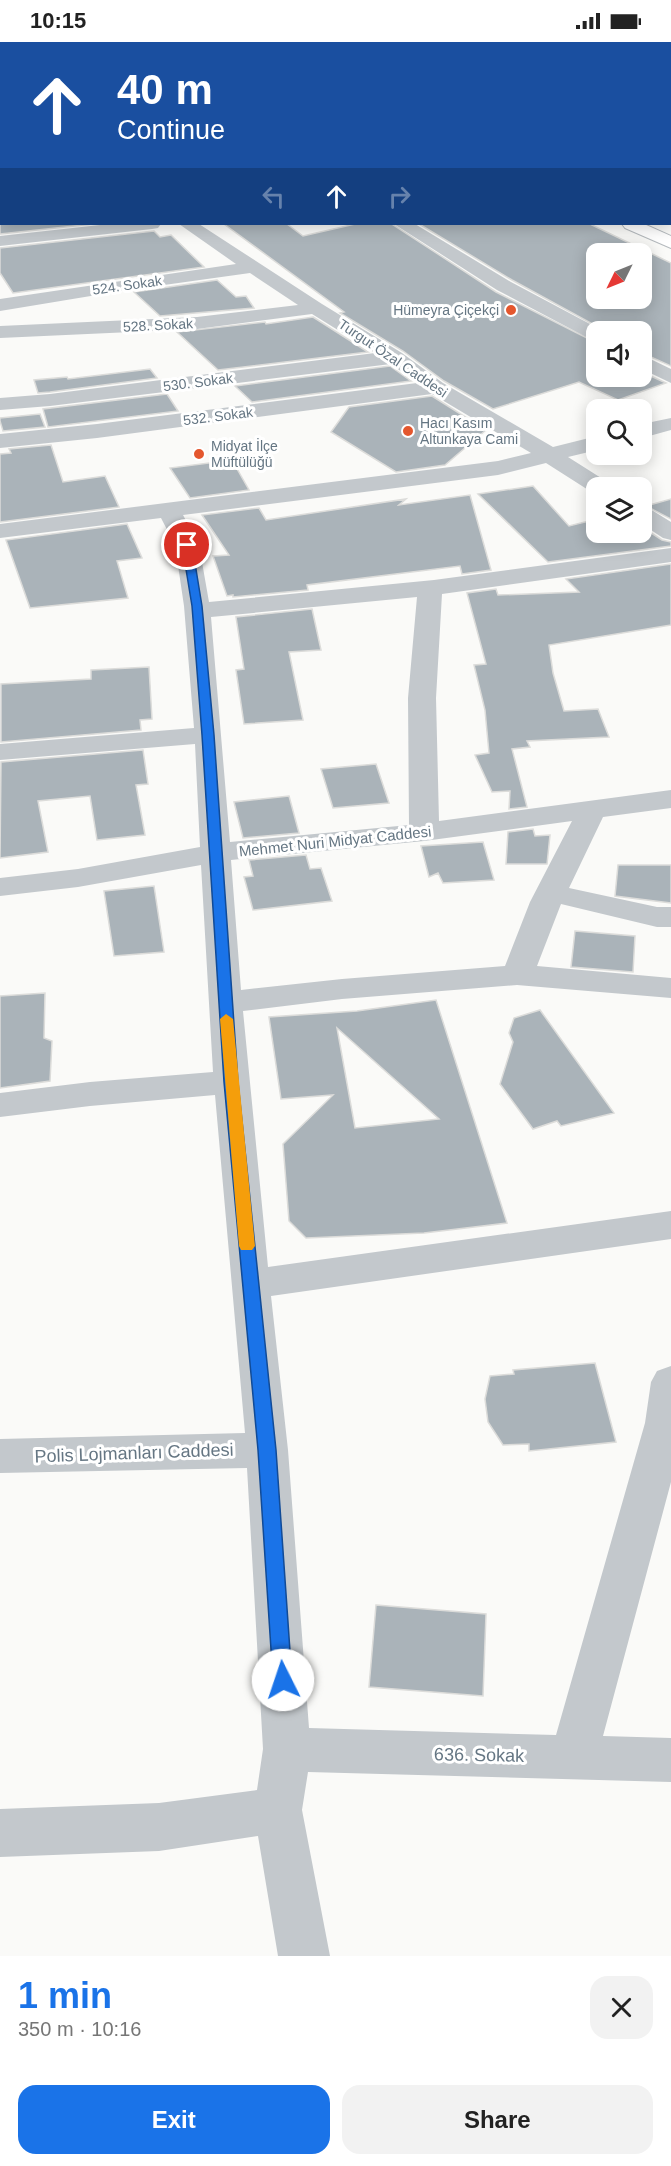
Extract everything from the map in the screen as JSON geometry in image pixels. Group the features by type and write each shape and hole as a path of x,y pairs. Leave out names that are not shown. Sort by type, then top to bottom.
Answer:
{"main road":[{"path":"634,225 671,243"}],"street":[{"path":"0,242 144,225"},
{"name":"Turgut Özal Caddesi","path":"191,225 315,308 395,357 436,387 586,478"},
{"path":"405,225 504,286 586,329"},
{"name":"524. Sokak","path":"0,305 121,285 254,267"},
{"name":"528. Sokak","path":"0,332 168,326 270,316 315,308"},
{"name":"530. Sokak","path":"0,404 50,400 395,357"},
{"path":"652,367 671,377"},
{"name":"532. Sokak","path":"0,441 98,431 436,387"},
{"path":"652,429 671,424"},
{"path":"0,531 498,468 586,446"},
{"path":"169,510 187,545 197,611 208,735 231,1082 267,1450 287,1749 278,1810 304,1956"},
{"path":"652,521 671,533"},
{"path":"197,611 430,588 671,555"},
{"path":"424,831 422,698 430,588"},
{"path":"0,752 208,735"},
{"name":"Mehmet Nuri Midyat Caddesi","path":"0,887 78,878 215,853 424,831 671,800"},
{"path":"517,975 551,893 592,810"},
{"path":"551,893 657,917 671,917"},
{"path":"225,1002 342,989 517,975 671,988"},
{"path":"0,1105 90,1094 231,1082"},
{"path":"251,1284 671,1225"},
{"path":"574,1756 669,1409"},
{"name":"Polis Lojmanları Caddesi","path":"0,1456 267,1450"},
{"name":"636. Sokak","path":"287,1749 671,1760"},
{"path":"0,1833 159,1827 278,1810"}],"building":[{"path":"0,225 84,225 0,234"},
{"path":"225,225 288,225 303,236 351,225 394,225 496,292 586,337 586,385 579,382 493,409 444,381 403,351 340,313 344,312"},
{"path":"421,225 592,225 629,243 586,243 586,309 652,309 652,254 671,263 671,366 652,357 652,321 587,321 512,280"},
{"path":"154,231 160,237 171,235 204,267 13,293 0,273 0,248"},
{"path":"217,280 236,297 246,296 254,308 160,316 134,292"},
{"path":"313,317 368,352 218,370 177,332 265,322 266,324"},
{"path":"390,366 411,381 252,402 235,386"},
{"path":"150,369 157,378 50,392 38,393 34,380 67,377 68,379"},
{"path":"652,377 666,383 621,399 616,399 590,387 652,387"},
{"path":"167,394 178,411 48,427 43,409"},
{"name":"Hacı Kasım Altunkaya Cami","path":"432,396 486,430 445,465 396,472 331,432 349,407"},
{"path":"40,414 45,427 3,431 0,418"},
{"path":"51,445 63,482 105,476 119,507 0,522 0,454 11,453 9,449"},
{"path":"232,460 249,490 190,498 170,468"},
{"path":"533,486 569,526 586,522 586,543 652,543 652,534 662,540 671,542 671,546 548,562 478,494"},
{"path":"470,495 491,570 462,574 460,566 307,585 308,590 233,597 233,595 227,596 213,556 229,555 202,515 259,508 266,520 406,499 399,505"},
{"path":"671,499 671,519 652,509 652,504"},
{"path":"127,524 142,558 117,561 128,598 30,608 6,540"},
{"path":"671,564 671,625 549,645 553,673 564,711 598,709 609,737 527,741 530,747 512,749 527,807 509,809 510,791 492,792 475,755 489,753 485,710 474,665 486,664 467,593 496,589 498,595 579,592 566,579"},
{"path":"312,609 321,650 289,652 303,720 244,724 236,670 244,669 236,617"},
{"path":"149,667 152,719 140,720 141,730 1,742 1,684 91,679 91,670"},
{"path":"143,750 148,784 136,785 145,835 97,840 90,796 38,801 48,852 0,858 1,762"},
{"path":"376,764 389,803 333,808 321,769"},
{"path":"289,796 299,833 243,838 234,802"},
{"path":"533,829 535,836 550,835 547,864 506,864 508,832"},
{"path":"483,842 494,880 443,883 438,873 429,877 421,846"},
{"path":"306,855 310,869 321,868 332,901 253,910 244,877 253,876 249,860"},
{"path":"618,865 671,865 671,903 615,896"},
{"path":"154,886 164,952 114,956 104,891"},
{"path":"575,931 635,936 633,972 571,967"},
{"path":"45,993 44,1038 52,1041 50,1081 0,1088 0,996"},
{"path":"436,1000 507,1223 424,1233 306,1238 289,1221 283,1144 333,1095 281,1099 269,1017 357,1011","holes":["337,1028 439,1119 355,1128"]},
{"path":"540,1010 614,1113 561,1126 557,1121 533,1129 500,1084 513,1042 509,1033 514,1018"},
{"path":"595,1363 616,1442 529,1451 529,1444 503,1445 488,1422 485,1399 490,1376 514,1374 513,1370"},
{"path":"376,1605 486,1614 483,1696 369,1687"}],"slow traffic":[{"path":"226,1019 247,1246"}],"place":[{"name":"Hümeyra Çiçekçi","path":"511,310"},
{"name":"Hacı Kasım Altunkaya Cami","path":"408,431"},
{"name":"Midyat İlçe Müftülüğü","path":"199,454"}],"route":[{"path":"187,545 197,606 208,735 231,1082 267,1450 283,1680"}]}
